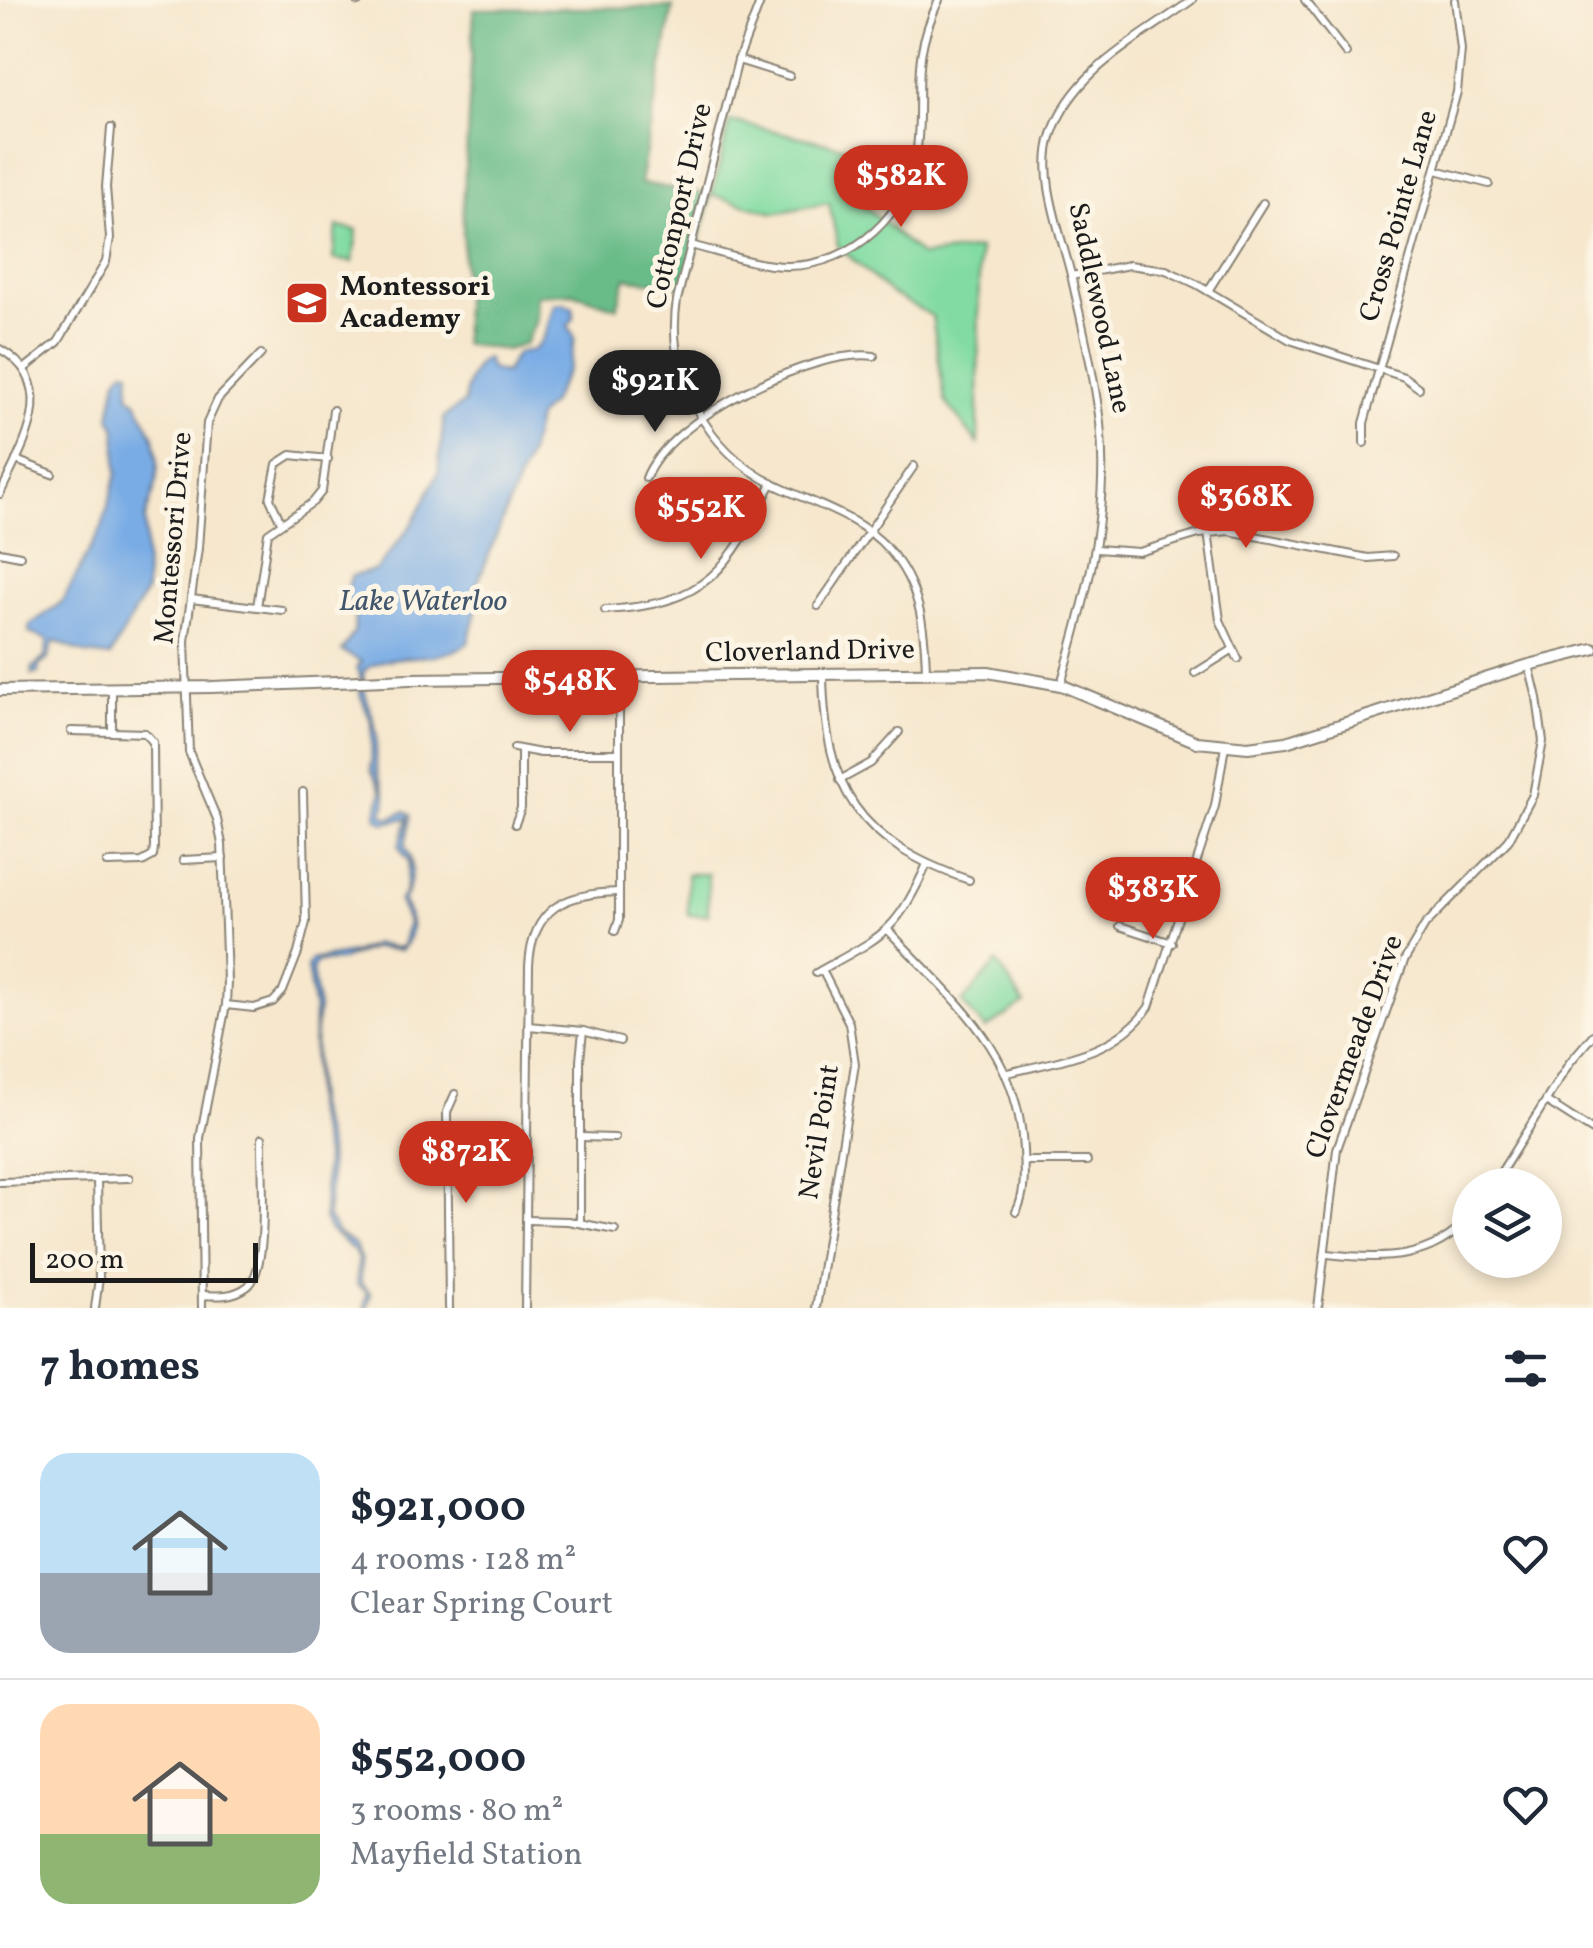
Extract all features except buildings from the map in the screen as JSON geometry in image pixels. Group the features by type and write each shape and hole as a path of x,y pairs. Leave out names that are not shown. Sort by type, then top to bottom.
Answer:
{"main road":[{"name":"Cloverland Drive","path":"0,690 998,673 1061,685 1181,736 1225,746 1286,742 1529,665 1593,649"}],"street":[{"name":"Cottonport Drive","path":"761,0 738,60 677,300 674,332 681,370 702,418 734,458 772,483 868,531 890,551 915,592 924,629 926,673"},
{"path":"691,245 791,266 836,257 879,226 904,195 913,173 918,142 919,52 939,0"},
{"name":"Saddlewood Lane","path":"1061,685 1096,549 1102,490 1100,430 1091,366 1048,167 1048,146 1070,99 1095,71 1191,0"},
{"path":"1305,0 1346,54"},
{"name":"Cross Pointe Lane","path":"1364,443 1363,426 1378,369 1456,98 1461,66 1454,0"},
{"path":"738,60 788,76"},
{"path":"24,369 57,344 104,268 110,238 106,187 111,128"},
{"path":"1436,170 1489,184"},
{"path":"1208,291 1263,203"},
{"path":"1071,276 1119,266 1166,270 1284,338 1404,377 1418,388"},
{"path":"0,349 24,369 32,387 34,409 29,434 0,494"},
{"name":"Montessori Drive","path":"202,1308 200,1138 226,1004 222,858 217,820 189,752 185,642 207,422 216,402 262,354"},
{"path":"646,478 659,456 702,418 767,382 803,366 851,355 874,356"},
{"path":"257,607 270,531 319,495 324,486 333,410"},
{"path":"281,522 271,502 276,464 291,455 328,459"},
{"path":"16,460 52,474"},
{"path":"818,606 914,466"},
{"path":"605,610 659,604 703,584 736,552 772,483"},
{"path":"1096,549 1147,550 1208,532 1235,531 1375,559 1393,556"},
{"path":"1208,532 1220,620 1238,660"},
{"path":"0,552 20,556"},
{"path":"192,599 282,610"},
{"path":"1196,673 1232,650"},
{"name":"Clovermeade Drive","path":"1318,1308 1337,1150 1404,961 1425,925 1508,841 1533,794 1541,761 1542,731 1529,665"},
{"path":"823,675 825,729 840,780 858,810 904,852 969,880"},
{"path":"615,930 619,892 619,677"},
{"path":"112,688 112,732"},
{"path":"72,731 142,732 152,740 152,856 146,862 107,863"},
{"path":"840,780 870,763 898,732"},
{"path":"1008,1073 1084,1053 1118,1039 1148,1007 1215,806 1225,746"},
{"path":"515,824 521,808 517,749 619,754"},
{"path":"226,1004 254,1008 273,1002 283,992 298,953 306,922 303,792"},
{"path":"183,860 222,858"},
{"path":"926,864 908,905 888,930 977,1027 1008,1073 1020,1110 1024,1161 1023,1195 1016,1212"},
{"path":"525,1308 530,956 536,929 563,901 590,893 619,892"},
{"path":"1120,926 1172,943"},
{"name":"Nevil Point","path":"816,1308 855,1064 849,1023 819,971 888,930"},
{"path":"528,1026 583,1030 620,1041"},
{"path":"580,1223 583,1030"},
{"path":"1504,1168 1570,1062 1593,1035"},
{"path":"448,1308 447,1112 455,1094"},
{"path":"1546,1101 1593,1131"},
{"path":"202,1295 236,1293 257,1276 261,1255 262,1138"},
{"path":"581,1138 615,1138"},
{"path":"1024,1161 1088,1162"},
{"path":"0,1182 129,1178"},
{"path":"95,1308 100,1278 97,1179"},
{"path":"526,1220 580,1223 615,1230"},
{"path":"1327,1254 1374,1259 1417,1253 1452,1233"}],"green space":[{"path":"673,7 640,183 712,195 686,287 626,278 617,308 573,293 537,295 536,321 525,344 506,350 463,344 463,211 474,9"},
{"path":"730,121 853,149 846,189 921,256 979,249 978,444 945,401 932,316 890,293 838,246 829,203 774,213 712,195"},
{"path":"337,227 357,230 353,262 333,259"},
{"path":"687,874 708,874 708,915 688,915"},
{"path":"997,962 1024,1004 986,1029 962,1003"}],"water":[{"name":"Lake Waterloo","path":"555,304 573,307 574,318 568,326 575,338 569,367 551,403 537,418 530,451 476,587 478,603 468,643 443,654 388,660 364,671 364,687 376,732 376,766 386,796 382,814 390,818 405,811 411,815 405,847 411,860 412,875 403,903 411,921 410,933 401,950 373,948 339,961 317,962 312,970 318,1009 316,1106 328,1148 327,1216 337,1233 355,1245 361,1260 361,1283 371,1294 364,1308 367,1292 357,1285 358,1260 354,1251 329,1230 324,1219 325,1155 313,1108 314,1012 307,967 311,960 353,953 375,944 402,946 408,922 399,902 405,891 409,862 399,847 408,818 385,823 376,817 382,792 371,770 372,724 360,694 357,668 362,662 342,651 354,632 355,617 346,595 351,576 376,570 413,523 438,473 444,417 465,402 468,383 478,364 487,358 490,369 505,373 516,355 539,344"},
{"path":"124,370 130,371 129,395 137,402 154,437 158,463 145,518 146,591 110,657 87,654 54,641 48,659 32,675 33,667 45,657 48,640 29,633 30,625 62,602 102,527 117,474 116,428 110,417 117,378"}],"place":[{"name":"Montessori Academy","path":"307,303"}]}
